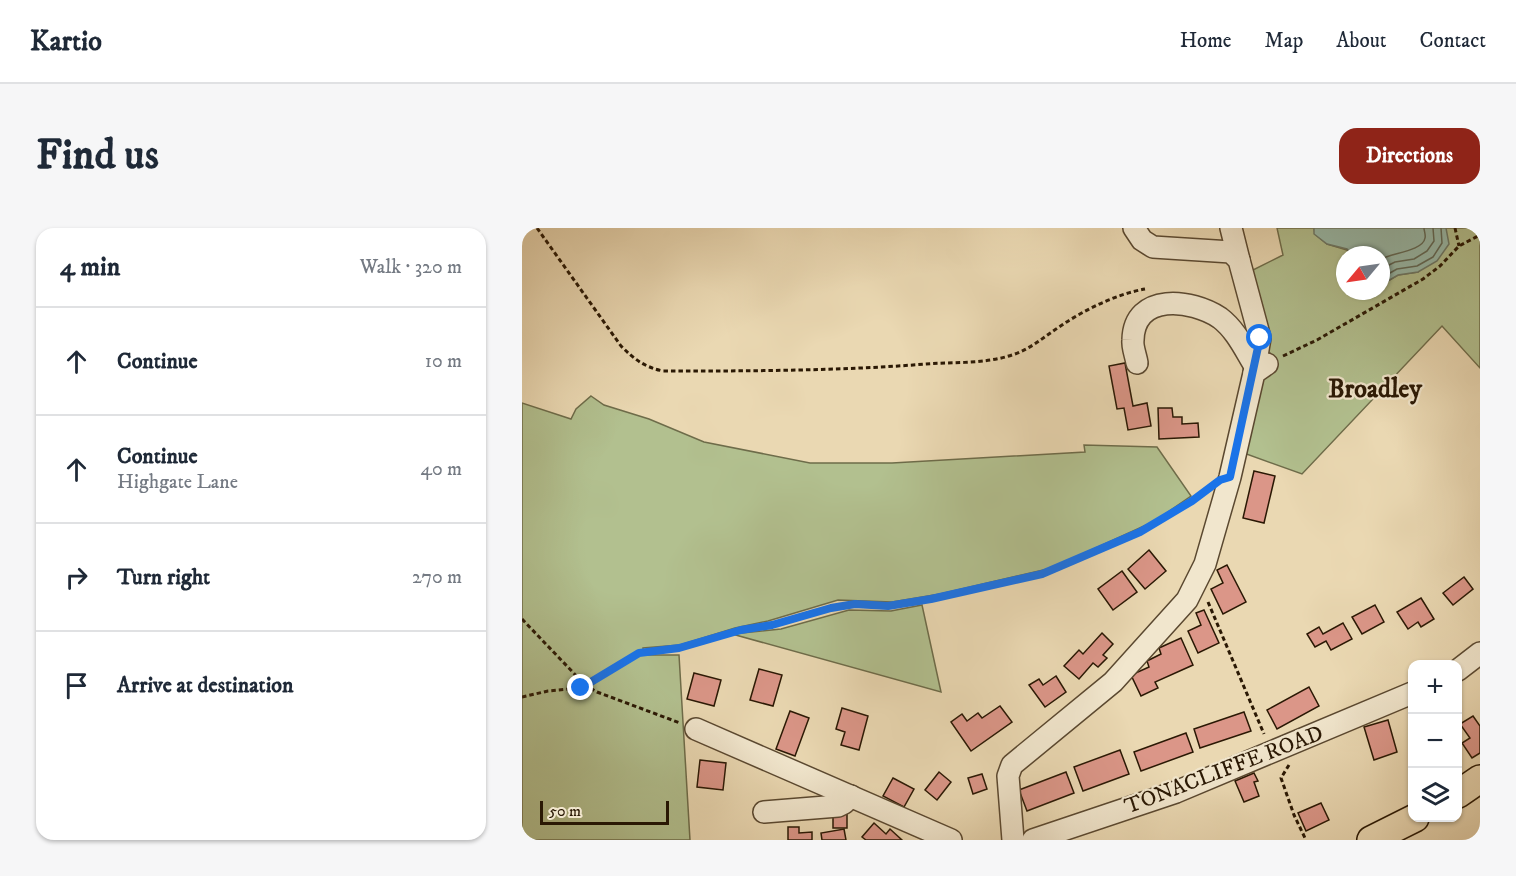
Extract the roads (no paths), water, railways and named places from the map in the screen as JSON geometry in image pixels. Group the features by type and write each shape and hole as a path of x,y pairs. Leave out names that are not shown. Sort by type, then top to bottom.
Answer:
{"main road":[{"path":"1462,791 1480,779"},
{"path":"1371,840 1408,822"}],"street":[{"path":"1134,228 1142,240 1153,247 1231,252 1239,260"},
{"path":"1013,840 1008,776 1012,765 1113,682 1186,600 1204,564 1230,477 1258,368 1260,338 1231,228"},
{"path":"1137,363 1132,340 1136,323 1144,312 1162,303 1186,304 1204,309 1219,318 1239,339 1258,368"},
{"path":"1462,667 1480,653"},
{"name":"TONACLIFFE ROAD","path":"1033,840 1176,792 1408,695"},
{"path":"696,729 951,840"},
{"path":"764,812 838,806 851,796"}],"water":[{"path":"1314,228 1446,228 1449,244 1437,261 1418,272 1398,275 1390,280 1390,246 1336,246 1327,244 1314,234"}],"district":[{"name":"Broadley","path":"1375,389"}]}
